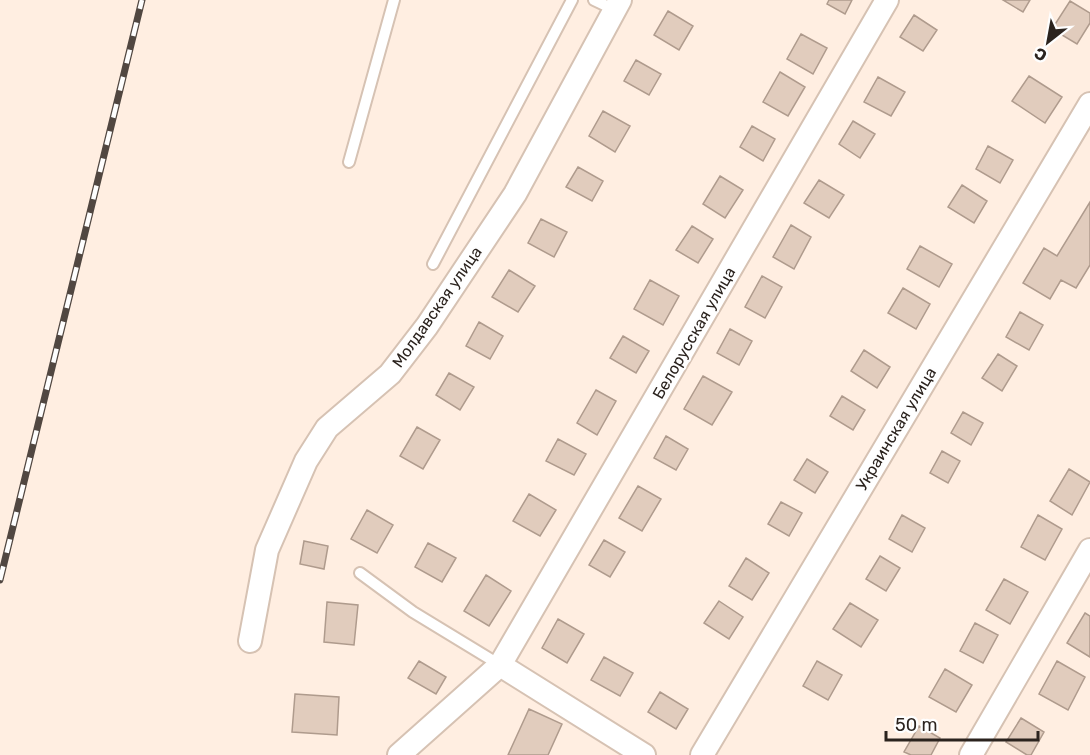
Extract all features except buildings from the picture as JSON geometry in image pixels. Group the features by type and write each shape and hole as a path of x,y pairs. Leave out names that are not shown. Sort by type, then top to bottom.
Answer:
{"street":[{"name":"Белорусская улица","path":"399,755 501,665 887,0"},
{"name":"Молдавская улица","path":"250,641 267,550 306,461 327,428 390,374 427,326 515,194 617,5"},
{"name":"Украинская улица","path":"702,755 1090,104"},
{"path":"971,755 1090,550"},
{"path":"501,665 644,755"}],"lane":[{"path":"349,162 394,0"},
{"path":"433,264 572,0"},
{"path":"594,0 617,5"},
{"path":"360,573 413,612 501,665"}],"railway":[{"path":"0,580 142,0"}]}
